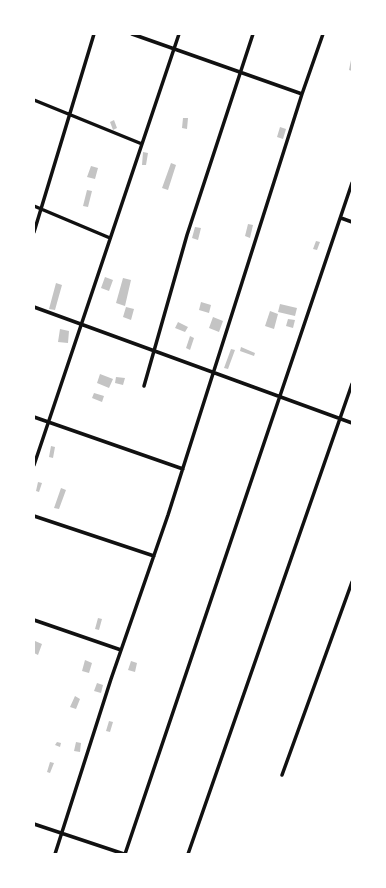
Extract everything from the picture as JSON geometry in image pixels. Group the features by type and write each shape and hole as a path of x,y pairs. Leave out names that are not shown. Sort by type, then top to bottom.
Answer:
{"street":[{"path":"34,232 94,34"},
{"path":"132,34 302,94"},
{"path":"34,465 179,34"},
{"path":"144,386 187,235 253,34"},
{"path":"54,854 121,650 183,469 302,94 323,34"},
{"path":"34,100 142,144"},
{"path":"34,824 125,854 352,183"},
{"path":"34,206 110,238"},
{"path":"341,218 352,222"},
{"path":"34,307 352,424"},
{"path":"188,854 352,384"},
{"path":"34,417 183,469"},
{"path":"34,516 154,556"},
{"path":"282,775 352,582"},
{"path":"34,620 121,650"}],"building":[{"path":"352,60 352,71 349,70"},
{"path":"183,118 188,118 187,129 182,128"},
{"path":"114,120 117,128 113,130 110,122"},
{"path":"280,127 286,129 283,139 277,137"},
{"path":"143,152 148,153 146,165 142,165"},
{"path":"171,163 176,165 168,190 162,188"},
{"path":"91,166 98,168 95,179 87,177"},
{"path":"87,190 92,191 88,207 83,206"},
{"path":"248,224 253,225 250,238 245,236"},
{"path":"195,227 201,228 198,240 192,238"},
{"path":"316,241 320,242 317,250 313,249"},
{"path":"105,277 113,280 109,291 101,288"},
{"path":"123,278 131,280 125,306 116,303"},
{"path":"56,283 62,285 55,310 49,309"},
{"path":"201,302 211,305 209,313 199,310"},
{"path":"280,304 297,308 295,316 278,312"},
{"path":"126,307 134,309 131,320 123,317"},
{"path":"270,311 278,314 274,329 265,326"},
{"path":"213,317 223,321 219,332 209,328"},
{"path":"288,319 295,320 293,328 286,326"},
{"path":"178,322 188,327 185,332 175,328"},
{"path":"60,329 69,331 68,343 58,342"},
{"path":"190,336 194,338 190,350 186,348"},
{"path":"241,347 255,353 254,356 240,351"},
{"path":"231,349 235,350 228,369 224,368"},
{"path":"100,374 113,379 109,388 97,383"},
{"path":"116,377 125,378 123,385 115,383"},
{"path":"94,393 104,396 102,402 92,398"},
{"path":"51,446 55,447 53,458 49,457"},
{"path":"38,482 42,483 39,492 36,491"},
{"path":"61,488 66,490 59,509 54,508"},
{"path":"98,618 102,619 99,630 95,629"},
{"path":"35,641 42,644 38,655 34,653"},
{"path":"85,660 92,663 89,673 82,671"},
{"path":"131,661 137,663 135,672 128,670"},
{"path":"97,683 103,685 101,693 94,691"},
{"path":"75,696 80,699 76,709 70,707"},
{"path":"109,721 113,722 110,732 106,731"},
{"path":"57,742 61,743 60,747 55,745"},
{"path":"76,742 81,743 80,752 74,751"},
{"path":"50,762 54,763 50,773 47,772"}]}
